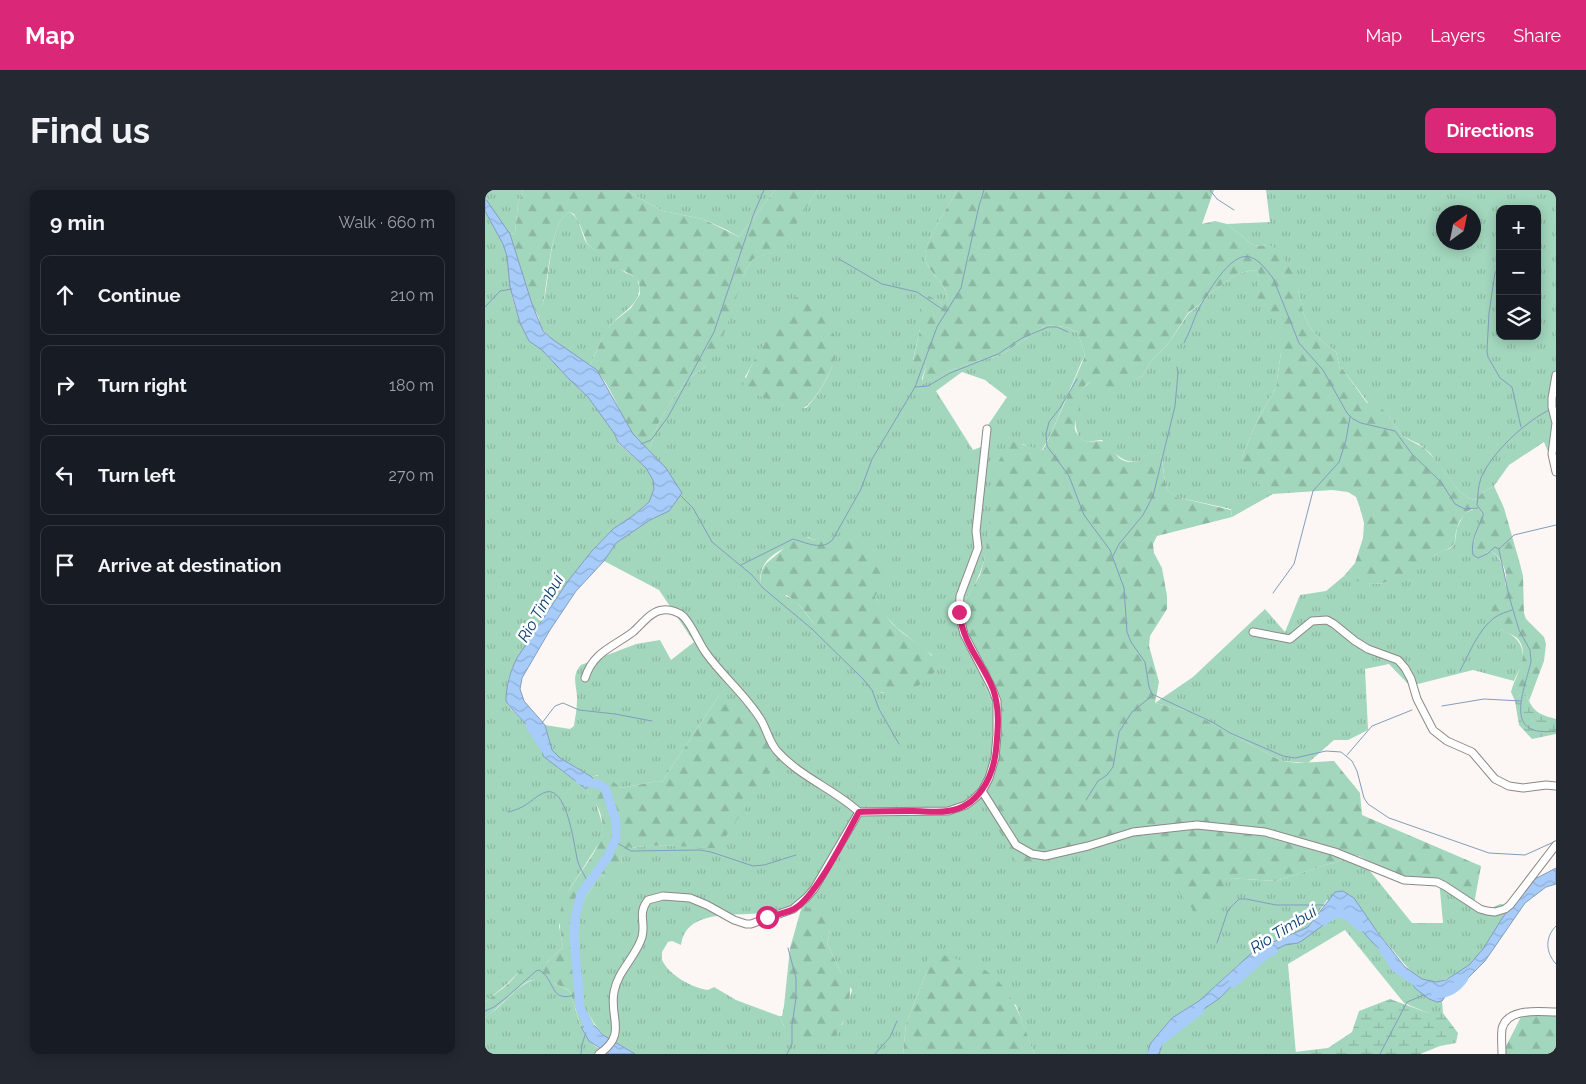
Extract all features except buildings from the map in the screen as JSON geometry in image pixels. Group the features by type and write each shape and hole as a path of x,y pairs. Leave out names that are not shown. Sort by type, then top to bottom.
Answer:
{"street":[{"path":"1556,375 1552,398 1556,423 1552,454 1556,472"},
{"path":"585,678 596,657 632,632 655,612 670,610 684,617 705,652 747,699 763,722 769,739 778,753 799,771 837,794 859,812 948,811 966,805 982,790 989,778 995,758 997,735 997,702 992,688 964,634 959,612 959,603 965,580 978,548 976,524 982,488 983,457 987,429"},
{"path":"1253,632 1290,639 1312,621 1327,620 1368,649 1398,660 1411,679 1417,699 1433,730 1447,740 1473,752 1495,778 1509,786 1523,788 1546,785 1556,786"},
{"path":"982,790 1016,844 1032,854 1045,856 1088,846 1133,832 1197,825 1265,832 1335,852 1403,880 1437,882 1480,909 1495,912 1505,909 1510,905 1556,844"},
{"path":"599,1054 614,1040 616,1034 616,1020 612,1005 615,986 621,972 641,939 643,931 641,914 648,900 663,896 689,898 746,924 751,924 793,909 814,889 859,812"},
{"path":"1502,1054 1502,1030 1508,1019 1529,1012 1556,1012"}],"green space":[{"path":"485,190 523,190 518,204 515,233 510,234 494,214 487,202"},
{"path":"523,190 625,190 663,211 703,219 739,237 775,190 817,190 781,250 753,259 745,272 720,345 705,367 688,379 672,400 658,424 649,451 633,434 609,388 597,371 590,365 605,332 612,323 631,308 640,294 639,282 632,275 604,261 587,243 574,214 569,212 563,217 555,236 539,318 532,304 510,234 515,233 518,204"},
{"path":"625,190 775,190 739,237 703,219 663,211"},
{"path":"817,190 957,190 933,232 926,249 926,263 945,289 947,303 929,297 920,307 920,329 913,360 926,367 922,384 951,370 977,361 1000,356 1046,325 1066,327 1078,333 1085,356 1042,450 1023,444 980,573 970,593 956,613 966,622 978,667 993,706 994,755 1131,835 1229,878 1276,881 1357,855 1412,923 1443,923 1439,880 1478,907 1491,908 1500,904 1512,905 1486,946 1474,961 1466,968 1443,980 1433,982 1424,980 1410,970 1403,962 1376,930 1357,903 1327,900 1308,927 1286,938 1263,946 1238,965 1199,1001 1172,1018 1150,1044 1148,1054 1034,1054 1016,1005 927,959 927,971 906,1024 903,1054 635,1054 615,1044 600,1031 590,1015 583,997 578,957 578,915 581,905 600,875 605,877 621,865 622,854 629,845 631,848 663,845 717,849 719,695 662,782 658,781 621,788 614,782 597,775 592,777 560,758 552,750 545,725 570,729 574,726 577,701 575,678 581,665 636,644 660,640 671,660 694,642 659,590 604,561 616,543 650,520 669,511 682,493 666,468 649,451 658,424 672,400 688,379 705,367 745,272 753,259 781,249","holes":["778,323 834,351 834,358 825,381 806,408 782,405 756,394 745,377","962,372 985,380 1007,397 986,428 986,445 973,450 936,391","808,537 814,540 824,537 875,596 881,611 897,628 932,655 898,692 882,693 875,689 795,600 760,585 760,577 764,566 780,550","802,906 830,930 827,943 841,973 852,990 842,1025 785,1028 779,1016 736,1000 714,987 708,990 688,984 675,976 662,960 662,952 668,942 672,941 681,945 684,935 698,921 717,916 791,911"]},
{"path":"957,190 1214,190 1202,224 1215,221 1227,224 1253,245 1272,246 1279,251 1295,277 1304,315 1311,329 1336,352 1340,369 1342,368 1367,403 1376,403 1389,416 1402,436 1424,448 1435,459 1459,491 1468,498 1475,500 1483,492 1494,486 1504,508 1523,576 1524,613 1526,619 1544,637 1546,644 1544,661 1529,701 1526,694 1520,695 1515,701 1511,692 1523,659 1522,645 1516,637 1501,629 1490,618 1492,608 1506,585 1506,573 1502,563 1495,554 1491,551 1478,553 1473,548 1481,520 1481,510 1477,507 1463,516 1457,527 1455,542 1448,549 1398,578 1382,583 1366,583 1344,576 1355,563 1363,538 1364,523 1356,497 1348,492 1332,490 1273,494 1263,488 1246,470 1242,457 1256,423 1276,387 1281,352 1281,325 1258,300 1258,271 1253,270 1237,274 1188,313 1168,344 1153,359 1142,376 1121,387 1105,391 1097,382 1091,382 1083,388 1079,398 1075,430 1083,440 1110,442 1117,456 1129,462 1141,461 1145,454 1154,448 1161,449 1167,489 1176,497 1231,510 1232,517 1157,536 1153,544 1154,553 1162,568 1167,596 1167,609 1150,636 1149,646 1159,682 1155,703 1189,711 1281,761 1298,763 1334,761 1360,793 1362,815 1481,866 1474,904 1439,880 1394,875 1357,855 1276,881 1229,878 1201,919 1131,835 1028,864 1016,861 982,800 994,755 993,706 978,667 959,639 966,622 956,613 980,575 985,557 997,464 1005,450 1013,442 1043,450 1085,356 1078,333 1066,327 1046,325 1000,356 977,361 951,370 921,385 926,367 913,361 920,329 920,307 929,296 943,303 947,302 945,289 926,262 926,249 933,232"},
{"path":"1266,190 1556,190 1556,471 1544,442 1509,465 1494,486 1483,492 1475,500 1468,498 1459,491 1430,453 1419,444 1402,436 1389,416 1368,403 1342,368 1340,369 1336,352 1311,329 1304,315 1298,290 1272,246 1253,245 1227,224 1270,222"},
{"path":"485,211 503,244 507,256 512,297 520,323 529,341 542,350 588,397 614,433 618,443 646,468 653,480 654,489 649,502 613,529 591,552 568,581 517,658 508,680 506,700 510,708 532,730 558,768 586,789 595,800 603,826 601,840 569,890 559,926 563,947 546,963 518,973 485,1002"},
{"path":"569,212 578,221 586,242 626,273 635,277 639,285 637,298 609,327 590,365 547,335 539,319 558,226 563,217"},
{"path":"1253,270 1258,271 1258,286 1281,325 1281,352 1276,387 1256,423 1242,457 1259,482 1273,494 1232,517 1231,509 1176,497 1167,489 1162,456 1146,454 1141,461 1124,460 1102,440 1083,440 1077,432 1076,406 1083,389 1093,381 1136,379 1142,376 1153,359 1168,344 1188,314 1212,292 1237,274"},
{"path":"796,297 807,297 829,319 835,354 831,370 822,387 805,407 800,409 785,406 760,396 741,393 757,355"},
{"path":"1477,507 1481,510 1482,520 1473,542 1485,553 1491,551 1503,566 1505,598 1501,629 1515,638 1521,646 1522,663 1514,681 1473,670 1410,686 1389,664 1365,669 1368,730 1348,740 1334,740 1308,763 1281,761 1189,711 1155,703 1193,677 1265,609 1285,632 1300,595 1326,591 1344,576 1371,584 1385,583 1409,572 1438,553 1451,548 1455,542 1457,528 1464,514"},
{"path":"799,534 814,540 824,536 850,535 894,568 875,596 893,625 932,656 937,669 928,679 905,691 880,692 855,671 794,600 786,595 782,600 771,596 760,585 763,568 766,564"},
{"path":"1526,694 1534,709 1545,716 1556,719 1556,734 1532,739 1519,725 1515,701 1520,695"},
{"path":"719,695 755,712 781,757 717,849 685,846 631,848 629,846 622,855 621,865 615,874 605,877 600,875 581,905 578,915 579,958 584,1000 595,1026 581,1027 570,991 557,984 539,979 525,983 485,1017 485,1002 528,965 539,962 546,963 563,947 560,926 562,905 569,889 591,857 601,836 601,815 586,789 589,783 594,782 592,777 604,776 621,788 658,781 662,782"},
{"path":"802,906 814,910 826,918 830,930 827,943 841,973 849,978 848,1008 835,1036 802,1040 793,1038 779,1016 782,1016 784,1006 790,948"},
{"path":"1340,911 1352,919 1372,942 1437,1002 1442,1001 1443,1013 1428,1013 1404,1003 1345,930 1288,964 1296,1054 1159,1054 1162,1045 1176,1028 1220,998 1249,967 1285,944 1298,943 1332,914"},
{"path":"934,952 978,966 990,973 999,982 1020,1016 1034,1054 903,1054 906,1024 927,971 927,959"},
{"path":"539,978 546,979 570,991 580,1023 586,1035 593,1044 609,1054 485,1054 485,1017 517,990"},
{"path":"1390,999 1428,1013 1443,1013 1458,1033 1456,1043 1440,1046 1420,1054 1296,1054 1295,1052 1328,1048 1352,1032 1359,1011"},
{"path":"1556,1014 1556,1054 1502,1054 1522,1015"}],"water":[{"path":"485,198 510,234 532,304 543,331 597,370 633,434 666,468 682,493 669,511 650,520 616,543 604,561 576,591 550,630 522,678 520,689 524,701 545,725 552,750 560,758 592,777 594,783 589,783 586,789 543,756 539,740 506,701 510,674 517,658 568,581 591,552 613,529 649,502 654,489 653,480 646,468 618,442 614,433 588,397 542,350 529,341 520,323 510,287 507,256 503,244 485,211"},
{"path":"1556,868 1556,884 1546,887 1525,903 1485,961 1468,978 1451,989 1442,1001 1437,1002 1429,999 1416,989 1398,966 1372,942 1352,919 1340,911 1332,914 1322,926 1303,940 1298,943 1285,945 1269,953 1249,967 1220,998 1176,1028 1162,1045 1159,1054 1148,1054 1150,1044 1172,1018 1199,1001 1255,950 1308,927 1335,892 1343,891 1354,898 1378,933 1405,967 1422,979 1436,982 1446,980 1469,965 1483,949 1503,917 1527,887 1535,879"},
{"path":"595,1026 603,1035 635,1054 609,1054 589,1041 581,1027"}],"waterway":[{"path":"485,194 491,190"},
{"path":"641,444 651,440 668,417 714,332 754,213 764,190"},
{"path":"741,565 793,539 819,546 829,543 833,539 861,489 872,459 915,387 937,327 961,288 984,190"},
{"path":"1210,190 1217,199 1234,210"},
{"path":"1184,343 1198,310 1219,276 1227,267 1242,257 1254,258 1273,278 1299,343 1323,370 1347,413 1361,423 1395,431 1412,454 1441,482 1455,504 1465,509 1478,508"},
{"path":"839,259 882,284 917,292 945,311"},
{"path":"1496,271 1489,313 1487,351 1488,357 1500,378 1512,387 1521,427"},
{"path":"485,307 500,291 512,289"},
{"path":"915,387 928,386 950,373 998,354 1022,338 1048,327 1057,327 1068,332"},
{"path":"1113,556 1119,544 1143,515 1153,496 1175,406 1177,367"},
{"path":"1077,379 1060,408 1049,422 1046,434 1047,446 1069,476 1084,515 1110,550 1124,588 1127,632 1131,642 1145,662 1152,694 1212,722 1230,733 1283,756 1295,758 1326,751 1341,752 1352,761 1357,771 1364,798 1368,804 1389,818 1489,853 1525,855 1556,841"},
{"path":"1499,549 1495,547 1487,554 1478,558 1473,555 1474,540 1483,516 1477,505 1481,478 1493,458 1511,438 1531,421 1551,409"},
{"path":"1273,593 1294,564 1313,491 1339,462 1346,440 1350,417"},
{"path":"680,495 693,508 712,542 812,629 863,679 872,690 879,709 899,744"},
{"path":"1499,549 1514,535 1556,525"},
{"path":"1499,550 1519,630 1530,650 1531,662 1521,700 1523,721 1529,728 1539,731 1556,731"},
{"path":"1460,671 1474,643 1488,623 1501,614 1512,610"},
{"path":"1086,800 1098,781 1107,775 1113,767 1119,732 1132,712 1153,695"},
{"path":"1442,706 1484,699 1521,701"},
{"path":"542,723 555,706 563,703 579,710 652,721"},
{"path":"1347,755 1372,726 1412,710"},
{"name":"Rio Timbuí","path":"530,726 546,750"},
{"name":"Rio Timbuí","path":"580,780 605,788 616,821 616,838 607,858 581,894 575,918 574,938 580,1007 593,1036"},
{"path":"508,812 522,807 546,792 553,793 559,798 568,818 580,867 588,883"},
{"path":"614,841 631,851 700,850 753,866 764,865 796,855"},
{"path":"1217,943 1228,910 1239,899 1276,905 1324,905"},
{"name":"Rio Timbuí","path":"1324,921 1330,916 1339,913 1347,916 1361,927"},
{"path":"1556,926 1548,940 1548,950 1556,964"},
{"path":"787,1054 792,1044 792,1025 796,998 796,978 788,948"},
{"name":"Rio Timbuí","path":"1383,948 1395,967 1415,981"},
{"name":"Rio Timbuí","path":"1233,983 1266,954 1273,951"},
{"path":"485,1011 494,1007 539,970 545,974 557,994 568,997 578,994"},
{"name":"Rio Timbuí","path":"1436,994 1452,990 1464,978"},
{"path":"1380,1054 1407,1002 1424,995"},
{"name":"Rio Timbuí","path":"1152,1054 1160,1041 1200,1010"},
{"path":"875,1054 890,1037 897,1021"},
{"path":"581,1054 585,1035"}],"route":[{"path":"767,917 793,909 814,889 859,812 948,811 966,805 982,790 989,778 995,758 997,702 992,688 964,634 959,612"}]}
